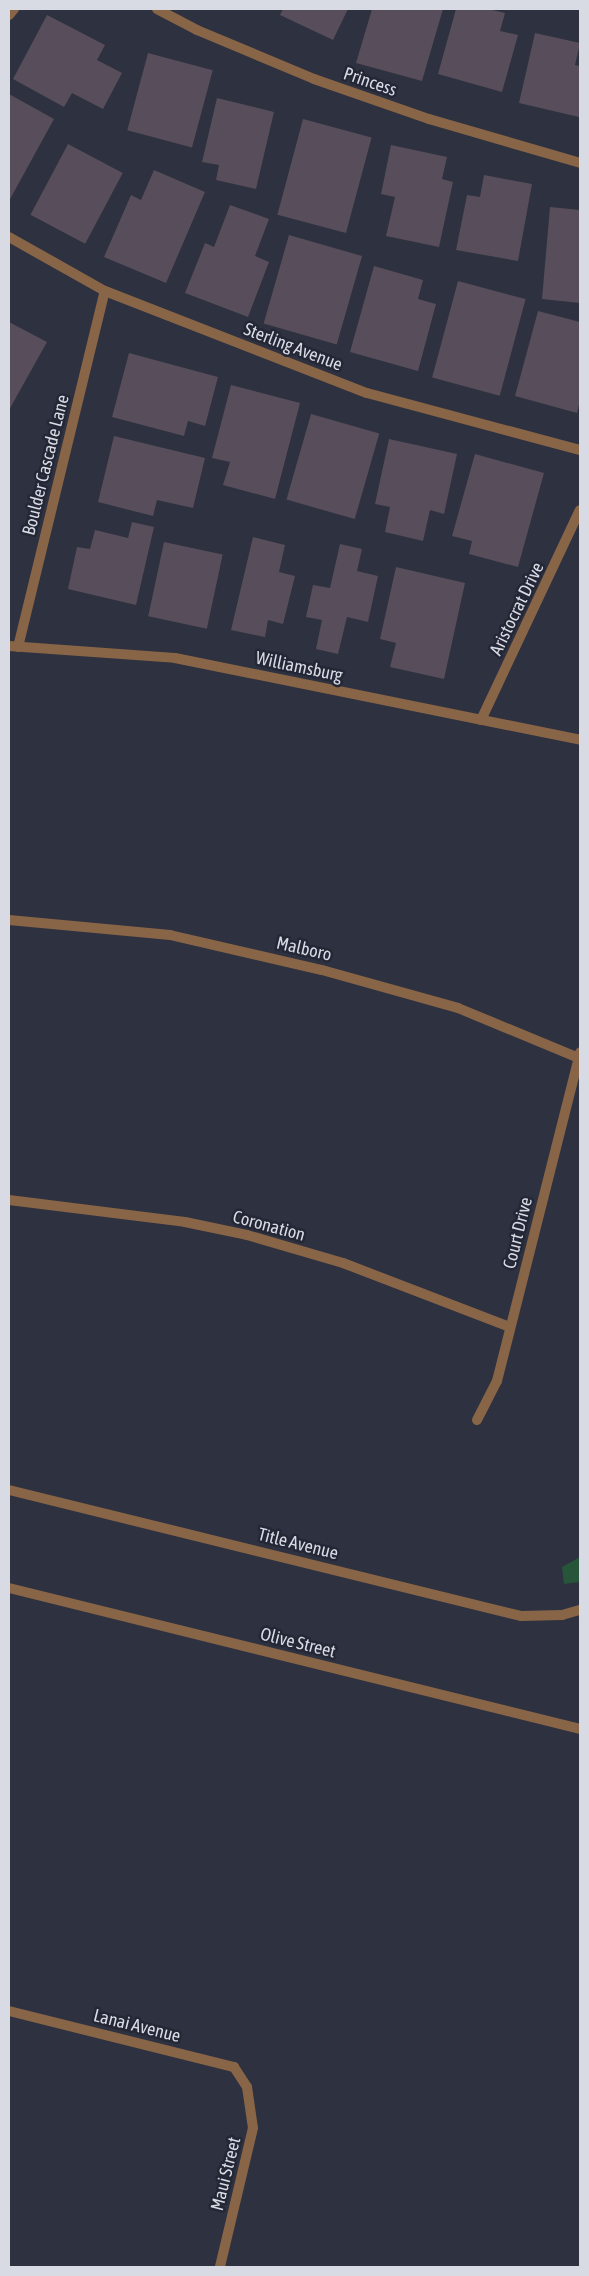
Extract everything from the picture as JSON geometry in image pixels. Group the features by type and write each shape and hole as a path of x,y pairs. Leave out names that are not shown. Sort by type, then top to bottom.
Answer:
{"street":[{"path":"9,15 14,9"},
{"name":"Princess","path":"157,9 197,30 314,79 429,119 580,163"},
{"name":"Sterling Avenue","path":"9,237 105,291 367,393 580,450"},
{"name":"Boulder Cascade Lane","path":"14,647 105,291"},
{"name":"Aristocrat Drive","path":"481,720 580,510"},
{"name":"Williamsburg","path":"14,647 175,658 580,740"},
{"name":"Malboro","path":"9,920 170,935 322,970 458,1008 580,1054"},
{"name":"Court Drive","path":"477,1420 497,1381 580,1054"},
{"name":"Coronation","path":"9,1200 185,1222 247,1235 343,1263 510,1327"},
{"name":"Title Avenue","path":"9,1490 521,1616 562,1615 580,1610"},
{"name":"Olive Street","path":"9,1588 580,1729"},
{"name":"Lanai Avenue","path":"9,2011 234,2067 247,2088"},
{"name":"Maui Street","path":"220,2267 253,2128 247,2088"}],"green space":[{"path":"580,1557 580,1582 564,1584 562,1567"}],"building":[{"path":"283,9 348,9 333,40 280,15"},
{"path":"372,9 443,9 422,81 356,63"},
{"path":"456,9 488,9 505,13 500,31 518,35 502,92 438,74"},
{"path":"47,15 105,45 97,60 122,73 103,109 72,93 64,107 13,79"},
{"path":"535,33 580,43 575,65 580,66 579,117 519,103"},
{"path":"148,53 213,70 192,148 127,130"},
{"path":"9,94 54,119 9,201"},
{"path":"217,98 274,112 256,189 216,180 219,165 202,162"},
{"path":"303,119 372,137 346,233 277,215"},
{"path":"68,144 123,173 85,244 30,215"},
{"path":"391,145 447,157 442,179 453,182 439,247 386,236 395,197 381,194"},
{"path":"154,170 205,192 166,283 104,257 131,195 141,200"},
{"path":"484,175 532,184 518,261 456,250 467,195 480,197"},
{"path":"230,205 269,219 255,256 269,262 248,317 185,293 205,243 214,247"},
{"path":"550,207 580,210 580,303 542,299"},
{"path":"289,235 362,256 337,344 264,323"},
{"path":"374,266 423,280 418,299 436,304 418,371 350,352"},
{"path":"458,281 526,299 500,396 432,378"},
{"path":"538,311 580,322 580,401 577,413 515,396"},
{"path":"9,322 47,342 9,410"},
{"path":"129,353 218,377 205,426 188,421 184,436 112,417"},
{"path":"231,385 300,403 275,499 223,485 230,462 212,458"},
{"path":"311,414 379,434 355,519 286,500"},
{"path":"114,436 205,458 193,508 157,500 153,516 98,502"},
{"path":"389,439 457,454 444,514 430,510 423,541 385,532 390,507 375,504"},
{"path":"475,454 544,473 518,567 469,554 472,541 452,536"},
{"path":"132,522 154,527 136,605 68,589 77,547 90,549 95,530 128,538"},
{"path":"253,537 285,545 279,572 295,576 283,624 268,620 265,637 231,630"},
{"path":"164,542 223,554 207,629 148,616"},
{"path":"340,544 362,549 357,571 378,576 368,622 347,617 338,654 316,649 322,620 306,617 313,585 330,588"},
{"path":"396,567 465,583 444,679 390,667 396,643 380,639"}]}
